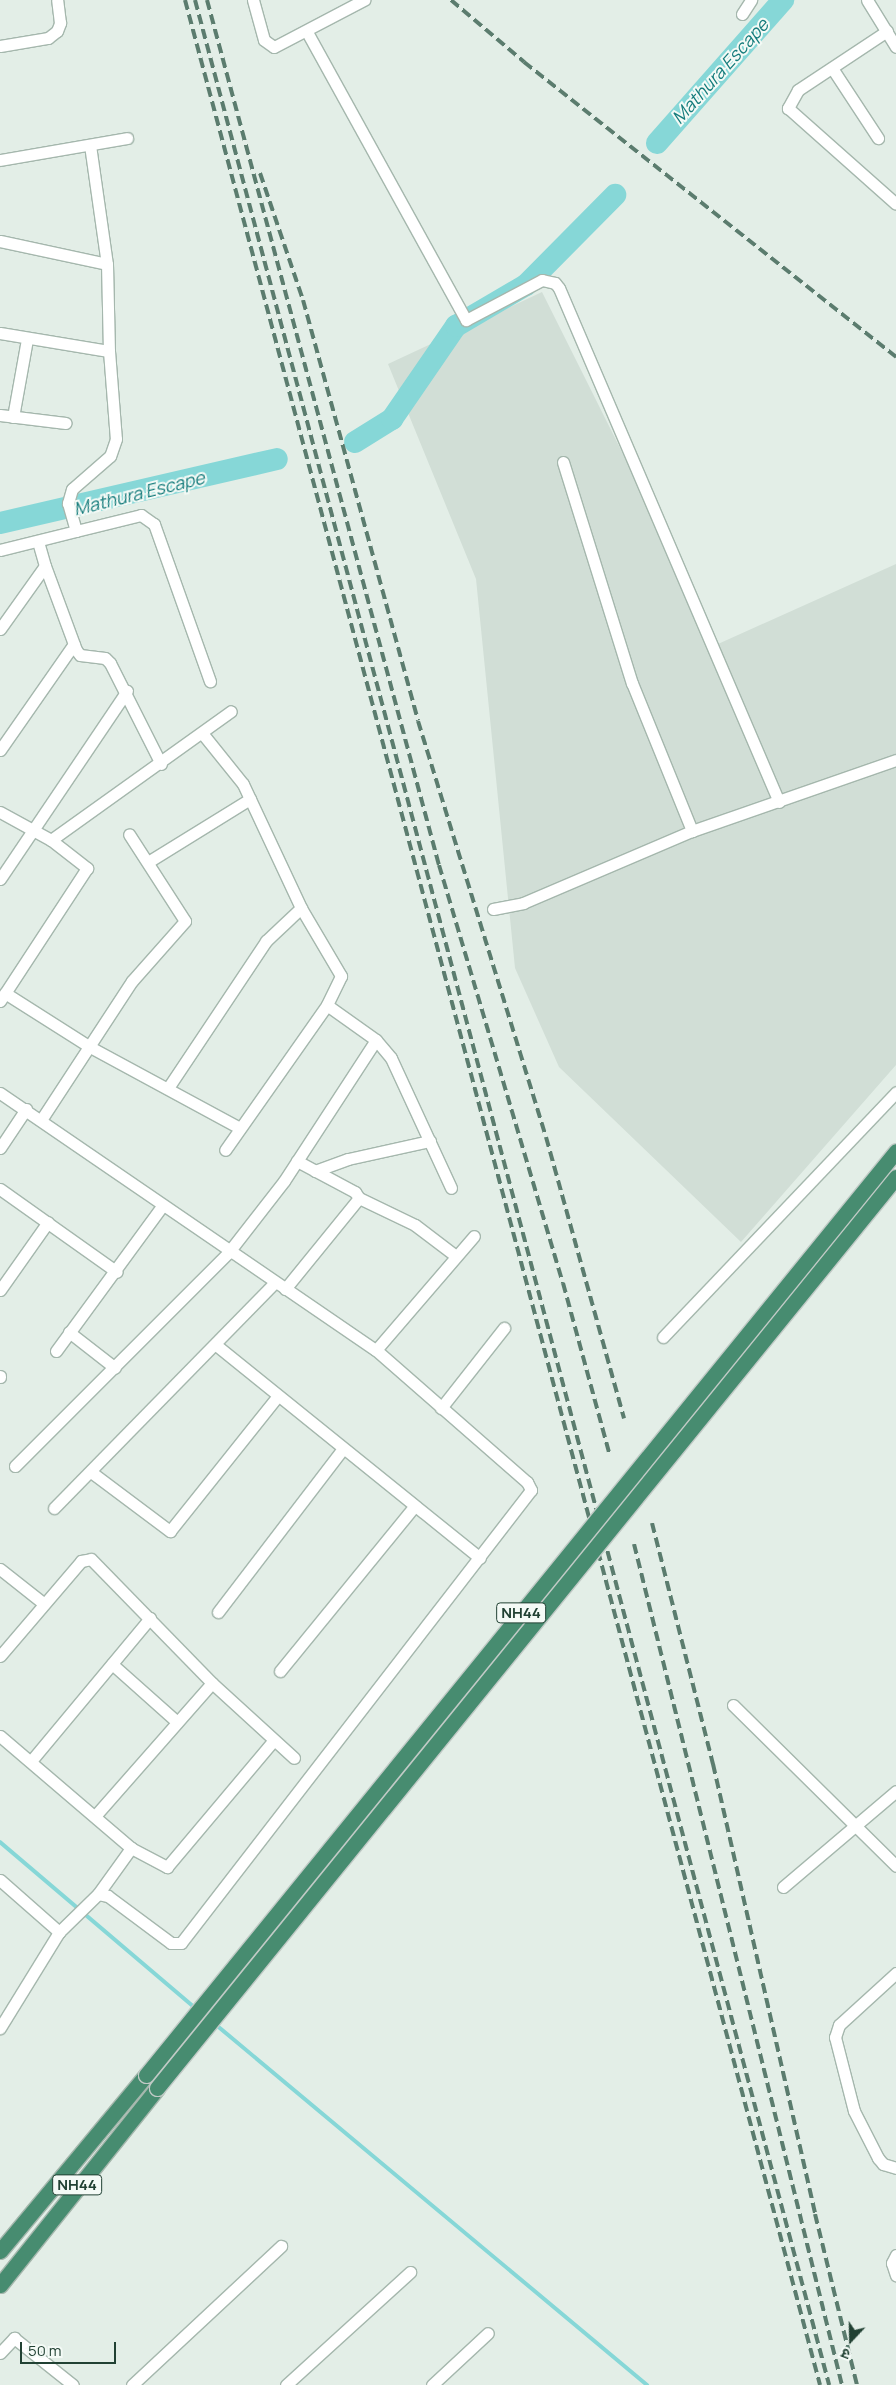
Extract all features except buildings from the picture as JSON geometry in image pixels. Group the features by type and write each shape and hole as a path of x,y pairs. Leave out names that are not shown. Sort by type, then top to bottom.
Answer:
{"highway":[{"name":"NH44","path":"0,2251 146,2075 896,1152"},
{"name":"NH44","path":"0,2285 157,2088 896,1177"}],"street":[{"path":"0,46 48,38 57,32 60,23 57,0"},
{"path":"253,0 269,45 283,46 364,0"},
{"path":"742,14 751,0"},
{"path":"867,0 896,47"},
{"path":"887,31 798,90 788,108 896,204"},
{"path":"306,32 465,318 542,280 555,282 559,288 779,802"},
{"path":"832,68 878,138"},
{"path":"0,160 127,138"},
{"path":"75,527 68,503 72,489 116,447 108,351 106,264 90,145"},
{"path":"0,242 106,264"},
{"path":"0,333 108,351"},
{"path":"13,417 27,339"},
{"path":"0,415 66,423"},
{"path":"563,462 632,683 692,831"},
{"path":"0,550 38,542 75,527 141,515 154,524 210,681"},
{"path":"38,542 45,566 74,644 80,655 105,658 127,692 161,764"},
{"path":"0,629 45,566"},
{"path":"0,750 74,644"},
{"path":"0,879 127,692"},
{"path":"51,840 161,764 231,710"},
{"path":"202,733 234,769 301,908 340,970 340,983 327,1005 225,1150"},
{"path":"493,909 523,903 692,831 896,760"},
{"path":"148,862 250,799"},
{"path":"0,812 51,840 85,864 87,873 3,997 90,1047 240,1128"},
{"path":"41,1120 140,970 185,921 129,834"},
{"path":"168,1088 266,941 301,908"},
{"path":"327,1005 376,1040 391,1058 451,1188"},
{"path":"15,1466 228,1253 297,1161 376,1040"},
{"path":"663,1337 896,1092"},
{"path":"0,1094 26,1109 228,1253 285,1288 376,1350 526,1482 531,1490 181,1943 172,1944 108,1896 98,1894"},
{"path":"0,1148 26,1109"},
{"path":"315,1171 348,1159 430,1141"},
{"path":"297,1161 359,1198 415,1225 456,1256"},
{"path":"0,1189 117,1272"},
{"path":"285,1288 359,1198"},
{"path":"56,1351 117,1272 162,1206"},
{"path":"0,1290 48,1222"},
{"path":"376,1350 474,1236"},
{"path":"54,1508 216,1345 274,1282"},
{"path":"441,1408 504,1328"},
{"path":"69,1332 115,1368"},
{"path":"216,1345 413,1508 480,1558"},
{"path":"91,1472 170,1531 277,1397"},
{"path":"218,1612 342,1450"},
{"path":"280,1671 413,1508"},
{"path":"0,1656 43,1603 81,1562 91,1559 212,1683 273,1741 294,1758"},
{"path":"0,1569 43,1603"},
{"path":"31,1761 150,1618"},
{"path":"112,1664 177,1722"},
{"path":"94,1816 212,1683"},
{"path":"733,1705 855,1823 896,1866"},
{"path":"0,1736 131,1848 162,1866 171,1866 273,1741"},
{"path":"783,1887 855,1823 896,1791"},
{"path":"0,2028 59,1932 87,1901 98,1894 131,1848"},
{"path":"0,1880 59,1932"},
{"path":"896,1973 839,2025 836,2037 854,2111 878,2158 883,2164 896,2168"},
{"path":"132,2385 281,2246"},
{"path":"896,2255 892,2263 896,2275"},
{"path":"286,2385 410,2272"},
{"path":"432,2385 488,2333"},
{"path":"0,2354 14,2338 73,2385"}],"shaded area":[{"path":"542,292 718,644 896,564 896,1065 741,1242 559,1067 515,968 476,579 388,364"}],"waterway":[{"name":"Mathura Escape","path":"657,143 783,0"},
{"name":"Mathura Escape","path":"355,442 392,419 456,326 526,285 615,195"},
{"name":"Mathura Escape","path":"0,523 277,459"},
{"path":"0,1842 196,2009"},
{"path":"215,2024 647,2385"}],"railway":[{"path":"185,0 820,2385"},
{"path":"195,0 829,2385"},
{"path":"207,0 439,865 563,1283 610,1456"},
{"path":"451,0 524,62 896,357"},
{"path":"260,173 303,300 418,721 546,1137 624,1418"},
{"path":"652,1523 713,1764 815,2214 857,2385"},
{"path":"634,1544 842,2385"}]}
